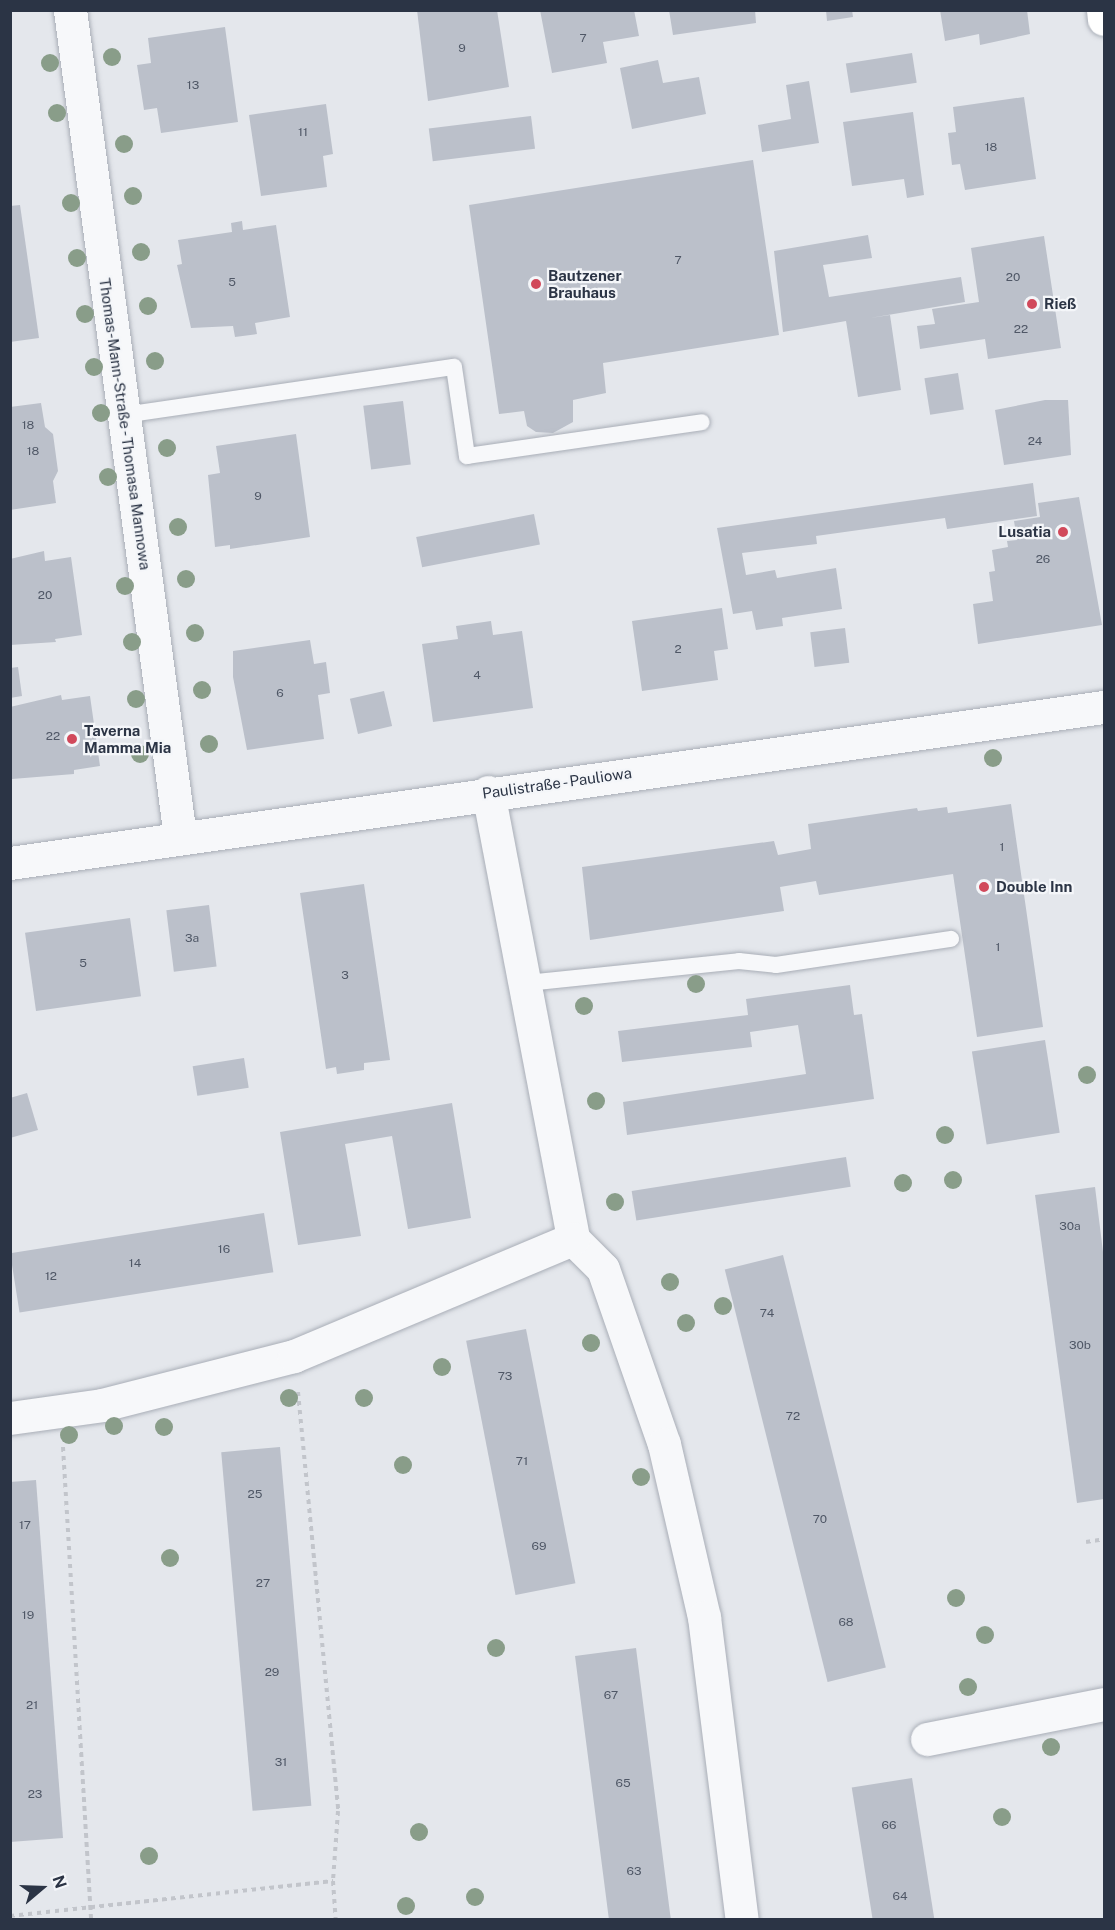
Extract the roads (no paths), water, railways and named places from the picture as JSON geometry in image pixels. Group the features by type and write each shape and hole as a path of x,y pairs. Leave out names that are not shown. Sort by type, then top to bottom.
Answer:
{"main road":[{"path":"1103,10 1104,20"}],"street":[{"name":"Thomas-Mann-Straße - Thomasa Mannowa","path":"70,10 180,837"},
{"name":"Paulistraße - Pauliowa","path":"10,863 488,792 1104,707"},
{"path":"488,792 527,983 573,1239 603,1269 664,1444 704,1617 742,1920"},
{"path":"10,1418 102,1405 294,1356 573,1239"},
{"path":"927,1739 1104,1704"}],"lane":[{"path":"124,415 454,367 467,456 702,422"},
{"path":"527,983 739,961 776,965 951,939"}],"place":[{"name":"Bautzener Brauhaus","path":"536,284"},
{"name":"Rieß","path":"1032,304"},
{"name":"Lusatia","path":"1063,532"},
{"name":"Taverna Mamma Mia","path":"72,739"},
{"name":"Double Inn","path":"984,887"}]}
